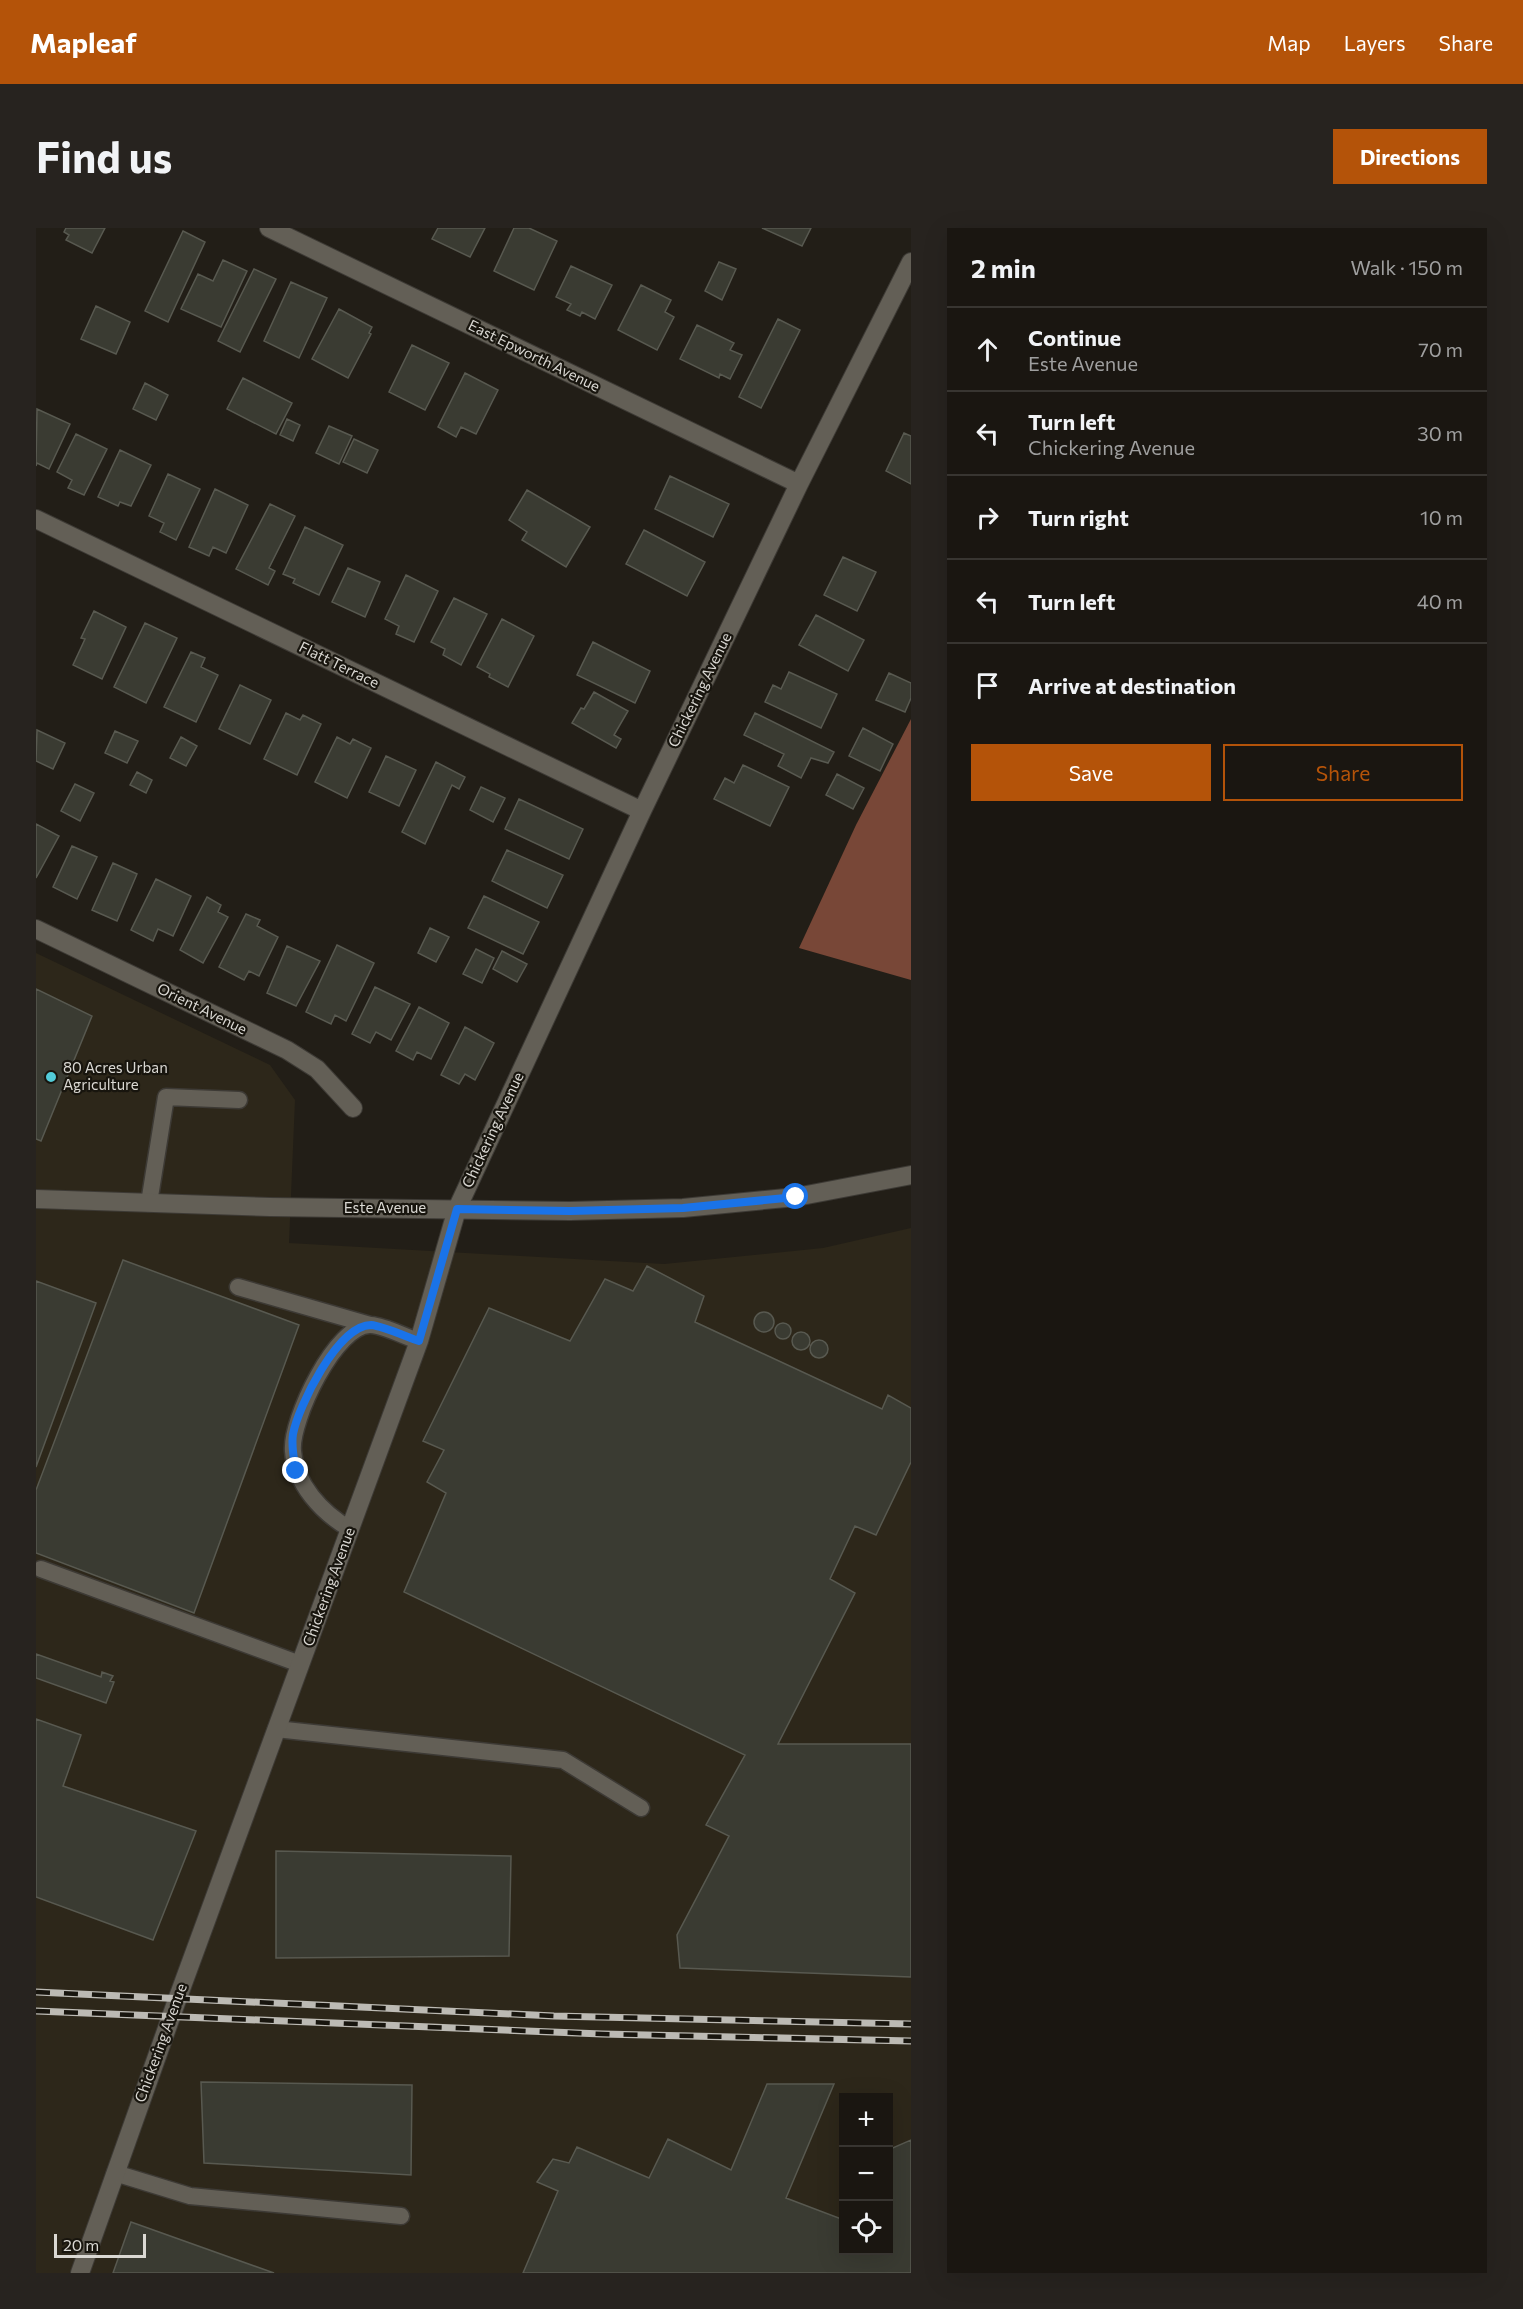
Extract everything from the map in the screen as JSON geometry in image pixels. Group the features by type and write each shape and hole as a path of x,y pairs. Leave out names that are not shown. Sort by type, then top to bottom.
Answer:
{"street":[{"name":"East Epworth Avenue","path":"269,228 799,484"},
{"name":"Chickering Avenue","path":"80,2273 419,1341 457,1209 642,811 799,484 911,262"},
{"name":"Flatt Terrace","path":"36,519 642,811"},
{"name":"Orient Avenue","path":"36,929 287,1050 317,1069 353,1108"},
{"name":"Este Avenue","path":"36,1199 570,1211 683,1208 796,1197 911,1176"}],"lane":[{"path":"149,1203 166,1097 239,1100"},
{"path":"238,1287 419,1341"},
{"path":"350,1529 330,1518 296,1471 293,1434 315,1380 337,1345 355,1330 370,1325"},
{"path":"41,1569 300,1664"},
{"path":"276,1729 563,1760 641,1808"},
{"path":"115,2173 190,2196 401,2216"}],"shaded area":[{"path":"911,719 911,980 799,948 856,825"},
{"path":"36,953 270,1065 295,1100 289,1243 664,1264 823,1248 911,1228 911,2273 36,2273"}],"building":[{"path":"66,228 105,228 92,253 66,240 69,235 64,232"},
{"path":"438,228 485,228 470,257 432,239"},
{"path":"514,228 529,228 557,241 534,290 494,271"},
{"path":"762,228 811,228 802,246"},
{"path":"183,231 205,242 168,322 145,311"},
{"path":"223,260 247,271 221,327 181,309 198,274 213,281"},
{"path":"719,262 736,269 722,300 705,291"},
{"path":"571,266 612,285 595,319 582,312 580,316 567,310 571,304 556,297"},
{"path":"254,269 276,279 240,352 218,341"},
{"path":"291,282 327,298 299,358 264,341"},
{"path":"641,285 671,300 665,312 674,317 657,350 618,330"},
{"path":"96,306 130,322 116,354 81,339"},
{"path":"339,309 372,327 369,333 371,334 348,378 312,359"},
{"path":"778,319 800,330 761,408 739,397"},
{"path":"697,325 734,343 730,350 742,355 730,379 720,374 719,378 680,359"},
{"path":"412,345 449,363 425,410 389,392"},
{"path":"465,373 498,390 476,434 461,427 456,437 438,427"},
{"path":"243,378 292,403 276,434 227,409"},
{"path":"145,383 168,395 156,420 133,409"},
{"path":"37,409 70,424 49,469 37,463 36,466"},
{"path":"287,419 300,425 293,441 280,435"},
{"path":"329,426 352,436 339,464 316,453"},
{"path":"904,433 911,436 911,484 886,471"},
{"path":"76,434 107,449 84,495 68,488 72,480 57,472"},
{"path":"354,439 378,450 367,473 343,462"},
{"path":"120,450 151,465 131,506 120,502 118,506 98,497"},
{"path":"168,474 200,489 176,540 160,532 164,523 149,516"},
{"path":"670,476 729,504 713,537 655,509"},
{"path":"215,489 248,505 226,553 213,547 209,556 189,547"},
{"path":"527,490 590,527 566,567 522,540 527,532 509,520"},
{"path":"270,504 295,516 269,568 275,571 268,585 236,569"},
{"path":"305,527 343,545 319,595 293,583 295,579 283,574"},
{"path":"644,530 705,562 687,596 626,564"},
{"path":"843,557 876,572 857,611 824,595"},
{"path":"348,568 380,582 365,617 332,602"},
{"path":"406,575 438,591 414,642 396,634 399,626 385,619"},
{"path":"454,598 487,614 461,665 443,655 445,649 431,642"},
{"path":"94,611 126,627 102,679 73,665 85,639 81,638"},
{"path":"816,615 864,640 848,671 799,645"},
{"path":"502,619 534,636 508,687 489,677 490,674 477,667"},
{"path":"145,623 177,638 146,703 114,687"},
{"path":"593,642 650,671 635,703 577,675"},
{"path":"191,652 205,658 201,667 218,675 196,722 164,707"},
{"path":"789,672 837,694 821,728 765,702 773,685 781,689"},
{"path":"889,673 911,683 911,698 905,712 876,700"},
{"path":"240,685 271,700 250,744 219,729"},
{"path":"594,692 628,711 614,735 621,739 616,748 572,723"},
{"path":"286,713 300,720 303,715 321,724 297,775 264,759"},
{"path":"755,713 834,752 828,763 811,758 801,778 778,766 784,754 744,735"},
{"path":"863,728 893,744 880,771 849,756"},
{"path":"37,730 65,743 53,769 36,761"},
{"path":"115,731 138,741 127,763 105,753"},
{"path":"181,737 197,746 186,766 170,758"},
{"path":"337,737 350,744 353,739 371,748 347,798 315,782"},
{"path":"386,756 416,770 399,806 369,792"},
{"path":"436,762 465,777 459,789 452,785 425,844 402,832"},
{"path":"743,765 789,787 770,826 714,799 725,778 734,783"},
{"path":"137,772 152,780 146,793 130,785"},
{"path":"837,774 864,788 853,809 826,795"},
{"path":"75,784 94,793 80,821 61,811"},
{"path":"481,787 505,798 493,822 470,810"},
{"path":"519,799 583,829 569,859 505,829"},
{"path":"36,824 59,836 36,878"},
{"path":"72,846 97,857 77,899 53,887"},
{"path":"507,850 563,875 547,908 492,881"},
{"path":"113,863 137,874 117,921 92,910"},
{"path":"156,879 191,896 173,936 158,929 153,941 131,930"},
{"path":"484,896 539,922 523,954 468,928"},
{"path":"207,897 221,905 218,912 228,917 203,963 180,950"},
{"path":"246,914 260,920 257,926 278,937 259,976 249,971 244,980 219,967"},
{"path":"430,928 449,937 436,962 418,953"},
{"path":"337,945 374,963 346,1021 335,1015 331,1024 306,1012"},
{"path":"287,946 320,961 296,1006 267,993"},
{"path":"476,949 494,958 482,983 463,974"},
{"path":"502,951 527,964 517,982 493,969"},
{"path":"375,987 410,1004 391,1040 376,1032 370,1043 352,1034"},
{"name":"80 Acres Urban Agriculture","path":"36,989 92,1016 41,1141 36,1139"},
{"path":"419,1007 449,1023 431,1059 417,1052 413,1060 396,1051"},
{"path":"465,1027 494,1043 475,1080 465,1074 459,1084 441,1075"},
{"path":"123,1260 299,1325 194,1613 36,1553 36,1490"},
{"path":"647,1266 704,1296 695,1322 882,1409 888,1395 911,1408 911,1462 876,1535 855,1526 830,1579 855,1593 778,1744 911,1744 911,1977 680,1968 677,1935 729,1836 706,1825 745,1755 404,1592 446,1493 427,1482 444,1450 423,1441 489,1308 570,1341 605,1279 633,1291"},
{"path":"36,1281 96,1303 36,1467"},
{"path":"764,1312 771,1315 774,1322 771,1329 764,1332 757,1329 754,1322 757,1315"},
{"path":"780,1323 786,1323 791,1331 789,1337 780,1339 775,1334 775,1328"},
{"path":"801,1332 807,1335 810,1341 807,1347 801,1350 795,1347 792,1341 795,1335"},
{"path":"815,1340 823,1340 828,1345 826,1356 815,1358 810,1353 810,1345"},
{"path":"36,1654 101,1677 102,1672 113,1676 110,1681 114,1682 106,1703 36,1678"},
{"path":"36,1719 81,1735 63,1786 196,1831 153,1940 36,1897"},
{"path":"276,1851 511,1856 509,1956 276,1958"},
{"path":"201,2082 412,2085 411,2175 204,2163"},
{"path":"767,2084 834,2084 786,2198 839,2218 839,2255 893,2255 893,2148 911,2140 911,2273 523,2273 558,2191 537,2182 553,2159 569,2163 577,2147 649,2178 668,2139 731,2170"},
{"path":"131,2222 274,2273 113,2273"}],"railway":[{"path":"36,1992 554,2016 911,2024"},
{"path":"36,2011 602,2034 911,2041"}],"place":[{"name":"80 Acres Urban Agriculture","path":"51,1077"}],"route":[{"path":"296,1471 292,1451 293,1434 315,1380 337,1345 355,1330 370,1325 419,1341 457,1209 570,1211 683,1208 796,1197"}]}
